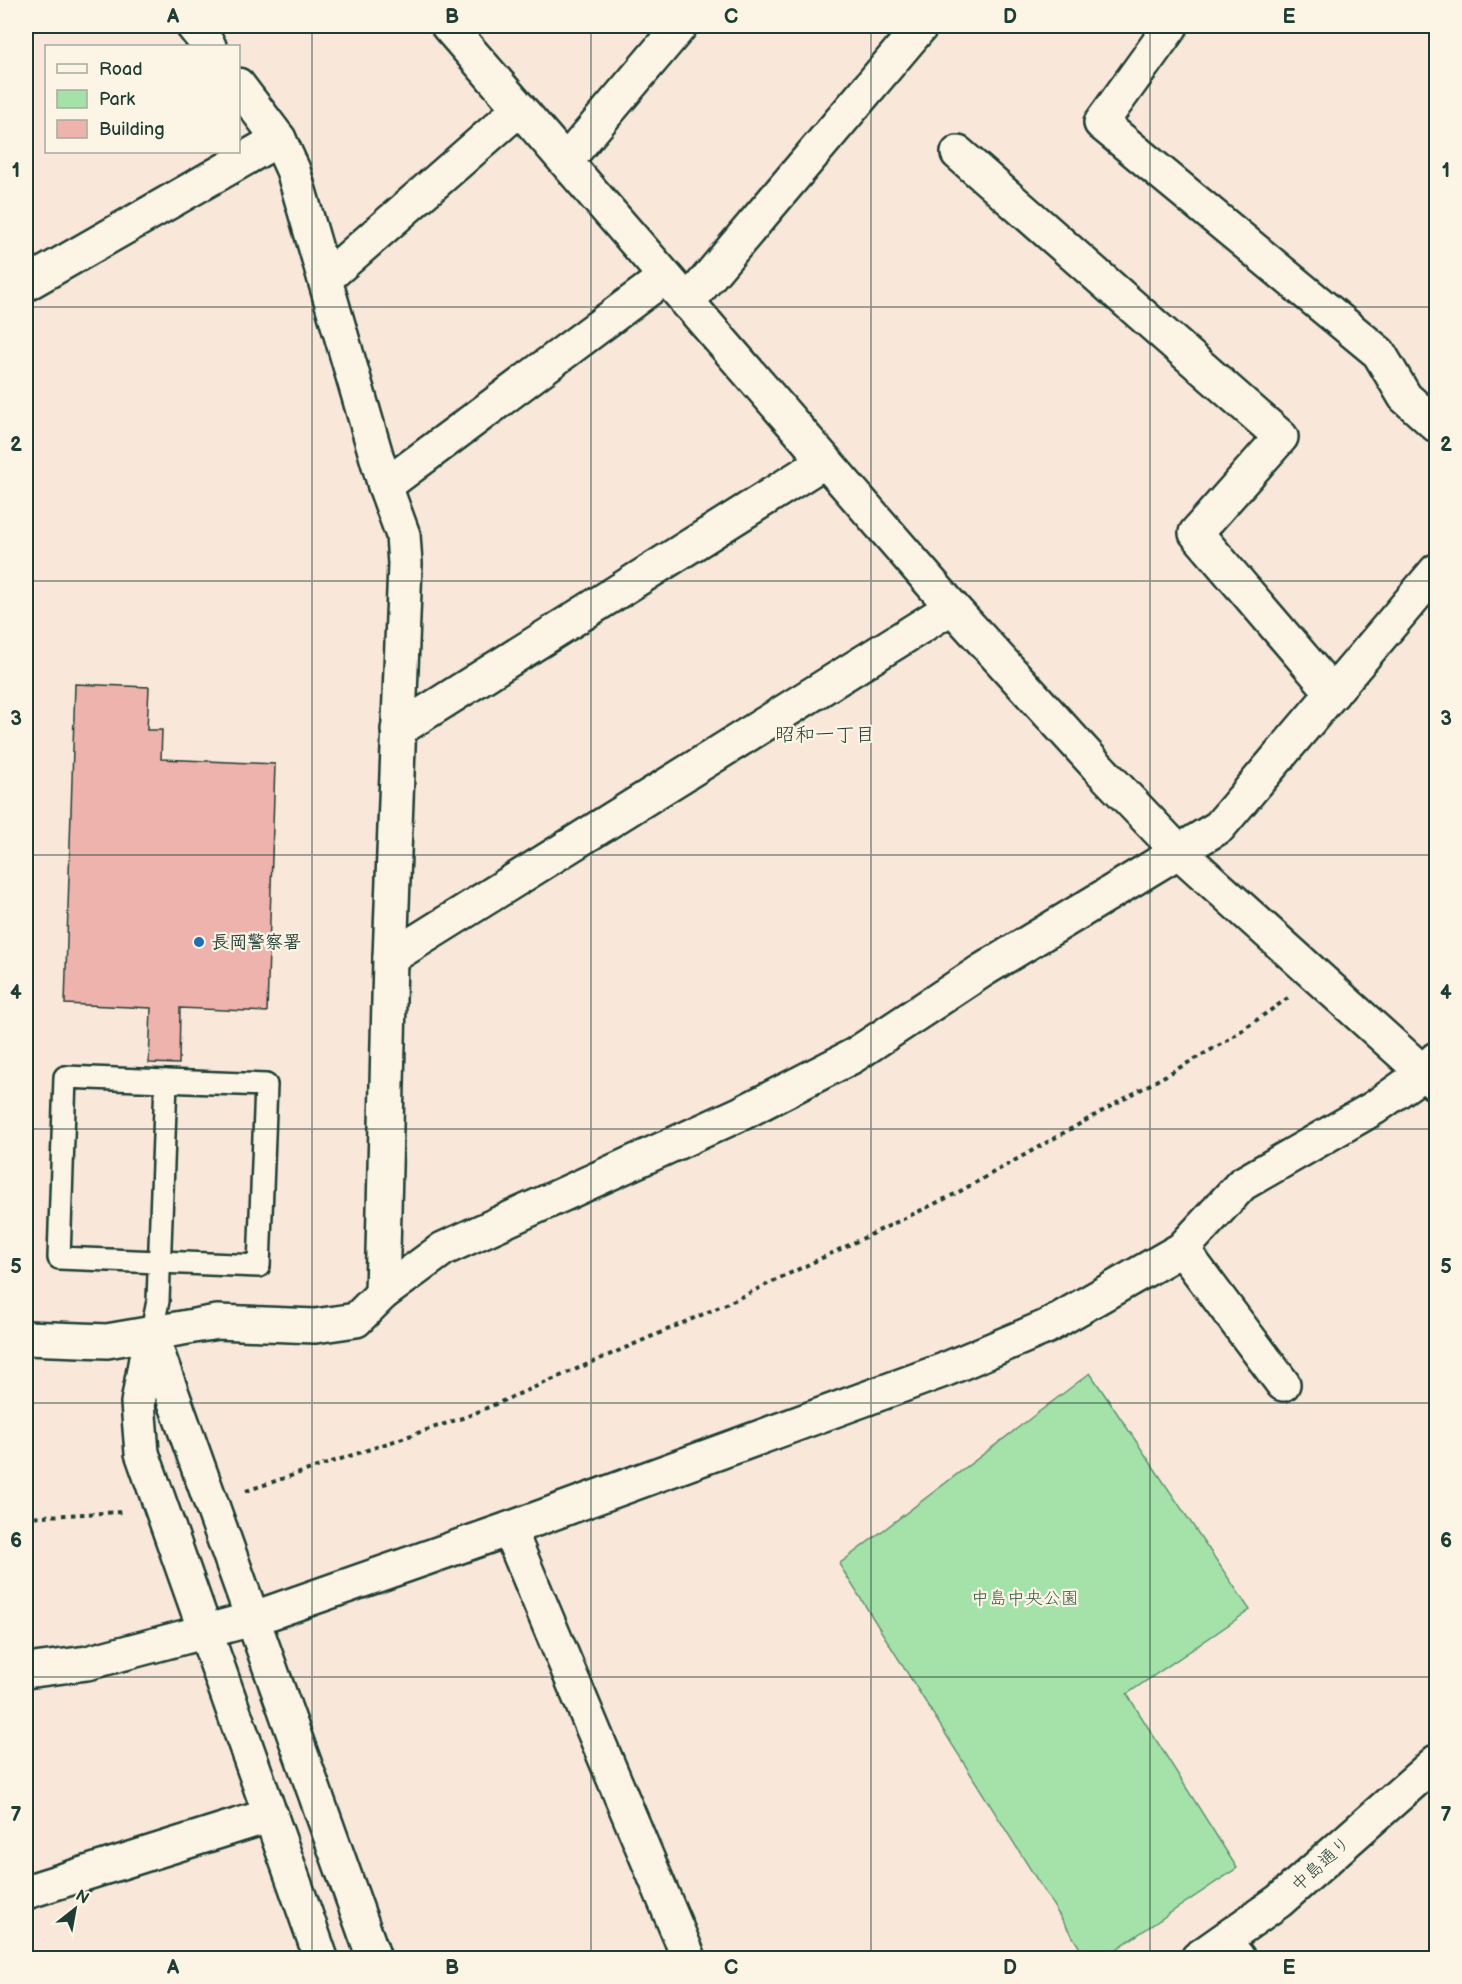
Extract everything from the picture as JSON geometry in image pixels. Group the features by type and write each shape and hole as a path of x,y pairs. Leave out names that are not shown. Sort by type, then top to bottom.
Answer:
{"street":[{"path":"193,26 208,45"},
{"path":"26,1671 87,1663 252,1619 509,1529 954,1366 1046,1327 1182,1248 1242,1184 1432,1072 1313,974 1177,850 952,607 448,26"},
{"path":"566,161 680,26"},
{"path":"687,303 921,26"},
{"path":"1171,26 1101,123 1378,353 1405,397 1437,425"},
{"path":"240,88 279,139 293,170 385,486 403,535 405,564 390,958 382,1294"},
{"path":"325,279 519,109"},
{"path":"26,284 279,139"},
{"path":"958,153 1281,436 1196,533 1333,693"},
{"path":"385,486 665,277"},
{"path":"398,730 825,461"},
{"path":"26,1338 107,1341 217,1322 315,1326 356,1320 382,1294 443,1249 742,1113 853,1056 983,970 1177,850 1219,827 1437,571"},
{"path":"390,958 952,607"},
{"path":"1182,1248 1283,1384"},
{"path":"150,1335 374,1959"},
{"path":"150,1335 138,1402 142,1453 202,1631 271,1815 321,1959"},
{"path":"509,1529 688,1959"},
{"name":"中島通り","path":"1220,1953 1437,1761"},
{"path":"26,1892 271,1815"}],"lane":[{"path":"65,1077 166,1081 266,1085 259,1266 59,1258 65,1077"},
{"path":"150,1335 158,1301 166,1081"}],"path":[{"path":"211,1503 468,1416 722,1306 957,1193 1135,1094 1225,1042 1294,993 1313,974"},
{"path":"26,1517 120,1513 157,1500"}],"green space":[{"name":"中島中央公園","path":"1090,1373 1250,1610 1127,1694 1237,1868 1103,1958 1086,1958 839,1564"}],"building":[{"path":"75,684 149,687 147,730 162,730 161,759 275,764 267,1012 180,1008 179,1064 149,1063 151,1008 65,1004"}],"place":[{"name":"長岡警察署","path":"199,942"}],"district":[{"name":"昭和一丁目","path":"825,735"}]}
